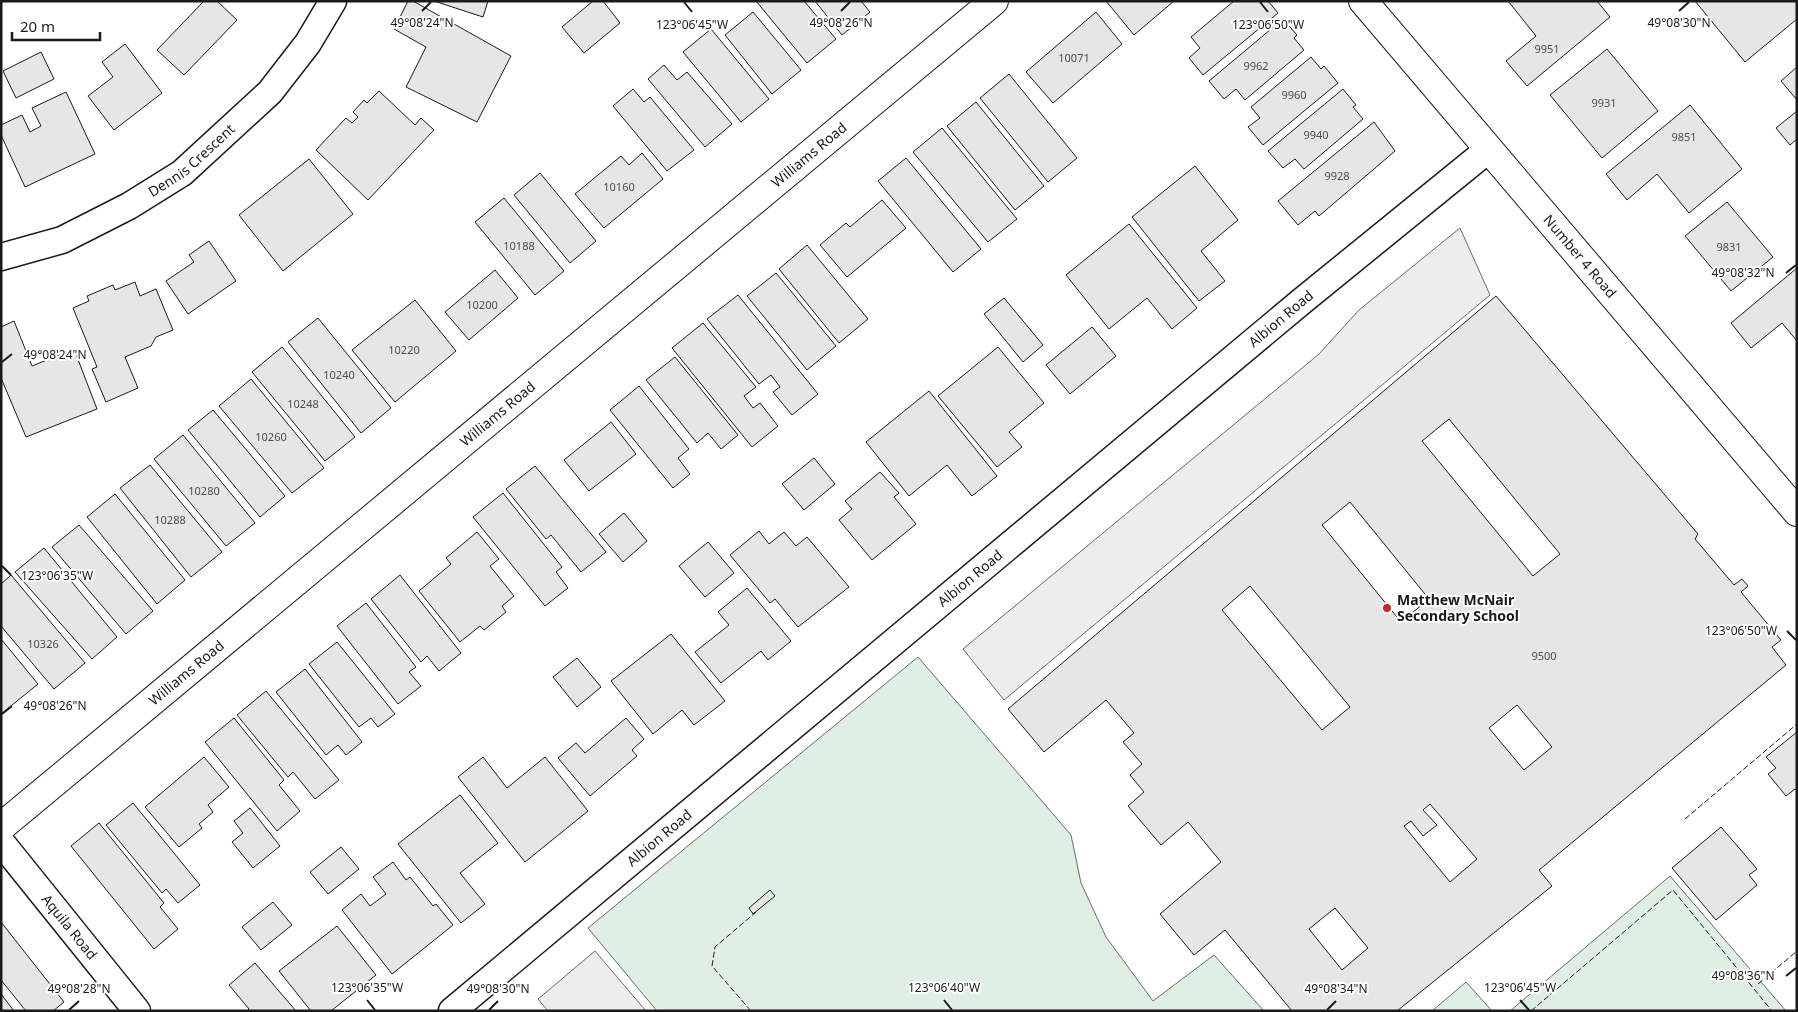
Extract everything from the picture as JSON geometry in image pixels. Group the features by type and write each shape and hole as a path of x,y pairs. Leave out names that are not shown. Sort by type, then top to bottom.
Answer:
{"street":[{"name":"Dennis Crescent","path":"1,257 62,240 129,206 182,173 270,92 308,43 333,1"},
{"name":"Williams Road","path":"1,827 994,1"},
{"name":"Number 4 Road","path":"1363,1 1797,512"},
{"name":"Albion Road","path":"452,1011 1302,302 1489,149"},
{"name":"Aquila Road","path":"1,842 137,1011"}],"green space":[{"path":"918,657 1071,835 1081,883 1106,937 1153,1001 1214,955 1264,1011 657,1011 588,928"},
{"path":"1670,876 1786,1011 1510,1011"},
{"path":"1466,982 1492,1011 1432,1011"}],"shaded area":[{"path":"1460,228 1490,295 1004,700 963,649 1319,354 1359,310"},
{"path":"595,951 646,1011 548,1011 538,999"}],"building":[{"path":"204,1 217,1 237,20 184,75 157,50"},
{"path":"408,1 413,1 511,56 477,122 406,87 426,47 394,29"},
{"path":"434,1 488,1 483,17"},
{"path":"593,1 603,1 620,23 584,53 562,27"},
{"path":"756,1 804,1 836,39 807,63"},
{"path":"815,1 861,1 870,12 842,35"},
{"path":"1106,1 1174,1 1134,35"},
{"path":"1234,1 1268,1 1278,13 1203,75 1189,58 1200,48 1191,37"},
{"path":"1508,1 1597,1 1610,17 1527,86 1506,61 1536,36"},
{"path":"1695,1 1797,1 1797,19 1745,62"},
{"path":"753,12 801,70 772,94 725,35"},
{"path":"1096,12 1122,44 1053,103 1026,72"},
{"path":"1283,19 1297,35 1294,38 1304,50 1245,100 1236,89 1224,99 1209,81"},
{"path":"711,29 769,99 741,122 683,52"},
{"path":"125,44 162,93 114,130 88,96 113,77 102,62"},
{"path":"1607,49 1658,111 1602,158 1550,95"},
{"path":"41,52 54,79 16,98 3,71"},
{"path":"1311,57 1321,69 1324,66 1338,83 1263,145 1248,127 1260,118 1251,107"},
{"path":"664,65 677,80 687,72 732,124 705,147 648,79"},
{"path":"1797,67 1797,100 1781,81"},
{"path":"1009,74 1077,158 1048,182 980,98"},
{"path":"633,89 644,102 650,97 694,150 667,171 613,106"},
{"path":"1343,89 1356,105 1353,107 1363,119 1304,169 1295,159 1283,168 1268,151"},
{"path":"379,91 415,125 421,118 434,130 368,200 316,150 346,118 352,123 358,117 353,112 364,100 367,103"},
{"path":"66,92 95,154 25,187 1,135 1,125 22,115 30,132 41,126 32,108"},
{"path":"976,102 1044,186 1015,210 947,126"},
{"path":"1690,105 1742,169 1689,213 1657,174 1627,200 1606,174"},
{"path":"1797,111 1797,139 1790,145 1776,128"},
{"path":"1374,122 1395,151 1319,216 1315,211 1298,225 1278,201"},
{"path":"942,128 1017,219 988,242 913,152"},
{"path":"642,153 663,179 604,228 575,194 621,156 629,165"},
{"path":"906,158 981,249 953,272 878,181"},
{"path":"309,159 353,214 283,271 239,215"},
{"path":"1195,166 1238,220 1201,251 1225,281 1199,301 1132,217"},
{"path":"540,173 596,241 570,263 514,195"},
{"path":"504,198 564,271 535,295 475,222"},
{"path":"882,200 906,228 847,277 820,245 846,223 850,227"},
{"path":"1727,202 1773,257 1731,291 1685,236"},
{"path":"1129,224 1197,308 1172,329 1147,298 1109,329 1066,275"},
{"path":"209,241 236,281 188,314 166,281 194,262 189,255"},
{"path":"807,245 868,319 839,343 779,269"},
{"path":"1797,268 1797,341 1782,323 1751,348 1731,323"},
{"path":"495,270 518,298 469,340 445,312"},
{"path":"776,273 836,346 807,370 747,296"},
{"path":"135,282 140,296 156,289 173,330 156,337 151,346 125,357 138,388 106,402 92,369 97,367 73,308 89,301 87,296 113,285 115,290"},
{"path":"738,295 818,394 792,415 773,392 780,387 771,375 759,384 707,319"},
{"path":"1496,296 1698,534 1695,539 1734,585 1742,579 1748,586 1741,592 1781,640 1772,647 1786,665 1539,870 1552,886 1397,1011 1292,1011 1225,930 1194,955 1160,914 1221,862 1188,822 1161,845 1128,806 1144,792 1130,775 1142,764 1123,742 1134,733 1106,700 1044,752 1008,709","holes":["1449,419 1560,554 1533,576 1422,441","1350,502 1429,599 1401,622 1322,525","1250,586 1350,707 1322,730 1222,610","1517,705 1552,747 1524,770 1489,728","1430,804 1477,859 1450,882 1404,826 1411,821 1423,836 1437,825 1423,810","1335,908 1368,948 1342,970 1309,929"]},
{"path":"1004,298 1043,345 1023,362 984,314"},
{"path":"415,300 456,351 395,402 352,350"},
{"path":"318,318 391,408 361,433 288,342"},
{"path":"14,321 32,366 74,349 97,409 26,437 1,378 1,327"},
{"path":"703,323 756,387 744,396 753,408 760,403 778,426 752,447 672,348"},
{"path":"1092,327 1116,356 1070,394 1046,365"},
{"path":"282,347 355,437 325,461 252,372"},
{"path":"998,347 1044,403 1009,432 1022,447 997,467 938,396"},
{"path":"675,357 738,435 721,449 708,433 697,443 646,380"},
{"path":"251,379 324,468 292,493 219,406"},
{"path":"639,386 689,449 678,458 690,474 673,488 610,410"},
{"path":"929,391 997,476 972,496 947,465 909,496 866,442"},
{"path":"213,410 285,496 260,517 188,430"},
{"path":"611,422 636,454 589,491 564,460"},
{"path":"183,435 255,523 226,546 154,459"},
{"path":"814,458 835,484 804,510 782,484"},
{"path":"150,465 222,552 191,577 120,488"},
{"path":"535,466 606,552 581,572 551,535 546,539 506,489"},
{"path":"880,472 899,493 894,497 916,524 872,560 839,520 852,509 845,501"},
{"path":"503,493 562,567 556,572 568,588 545,606 473,517"},
{"path":"115,494 185,580 157,604 87,517"},
{"path":"624,513 647,541 623,562 599,534"},
{"path":"79,525 153,611 126,634 52,547"},
{"path":"759,531 769,544 784,532 796,546 807,537 849,587 798,627 775,599 770,603 730,555"},
{"path":"477,532 499,559 490,566 514,596 502,606 506,612 484,630 480,626 460,642 419,591 451,564 446,558"},
{"path":"708,542 734,573 705,597 679,566"},
{"path":"44,548 117,637 92,659 15,572"},
{"path":"11,575 85,663 54,689 1,626 1,584"},
{"path":"400,575 461,653 439,671 427,656 421,662 371,599"},
{"path":"747,588 791,641 768,660 761,651 721,683 695,652 729,625 718,612"},
{"path":"366,603 416,667 409,672 421,686 398,704 337,626"},
{"path":"671,634 725,701 694,725 682,710 653,734 611,681"},
{"path":"1,639 38,684 1,714"},
{"path":"337,642 395,714 378,727 371,718 359,727 309,664"},
{"path":"577,658 601,687 577,707 553,677"},
{"path":"305,669 362,742 346,755 338,745 326,755 276,692"},
{"path":"266,691 339,780 315,799 293,772 288,777 237,715"},
{"path":"234,718 284,780 279,785 300,811 277,831 205,742"},
{"path":"626,718 644,739 632,750 637,756 590,796 558,758 576,743 585,753"},
{"path":"1797,732 1797,791 1795,789 1786,796 1768,774 1776,768 1766,757"},
{"path":"204,757 229,787 208,805 213,812 199,824 202,828 179,847 145,807"},
{"path":"483,757 507,788 545,757 588,811 525,862 458,777"},
{"path":"460,795 498,843 460,873 485,904 461,923 398,844"},
{"path":"133,803 200,885 178,903 166,889 162,893 106,825"},
{"path":"250,808 280,846 253,868 232,842 243,833 234,821"},
{"path":"99,823 164,903 160,907 178,929 154,949 71,846"},
{"path":"1721,827 1757,869 1749,875 1757,885 1716,920 1672,868"},
{"path":"341,847 359,869 328,894 310,872"},
{"path":"393,862 406,880 410,877 433,906 436,904 453,925 392,974 342,910 361,894 370,906 386,894 373,877"},
{"path":"770,890 775,896 753,914 749,908"},
{"path":"273,902 292,925 261,950 242,927"},
{"path":"1,922 64,1002 53,1011 26,1011 1,980"},
{"path":"337,926 376,975 331,1011 311,1011 279,971"},
{"path":"255,963 296,1011 247,1011 249,1009 229,985"},
{"path":"1,994 14,1011 1,1011"}],"fence":[{"path":"1685,819 1797,724"},
{"path":"1531,1011 1673,890 1772,1011"},
{"path":"751,1011 712,966 715,947 756,912"},
{"path":"1758,984 1797,951"}],"place":[{"name":"Matthew McNair Secondary School","path":"1387,608"}]}
